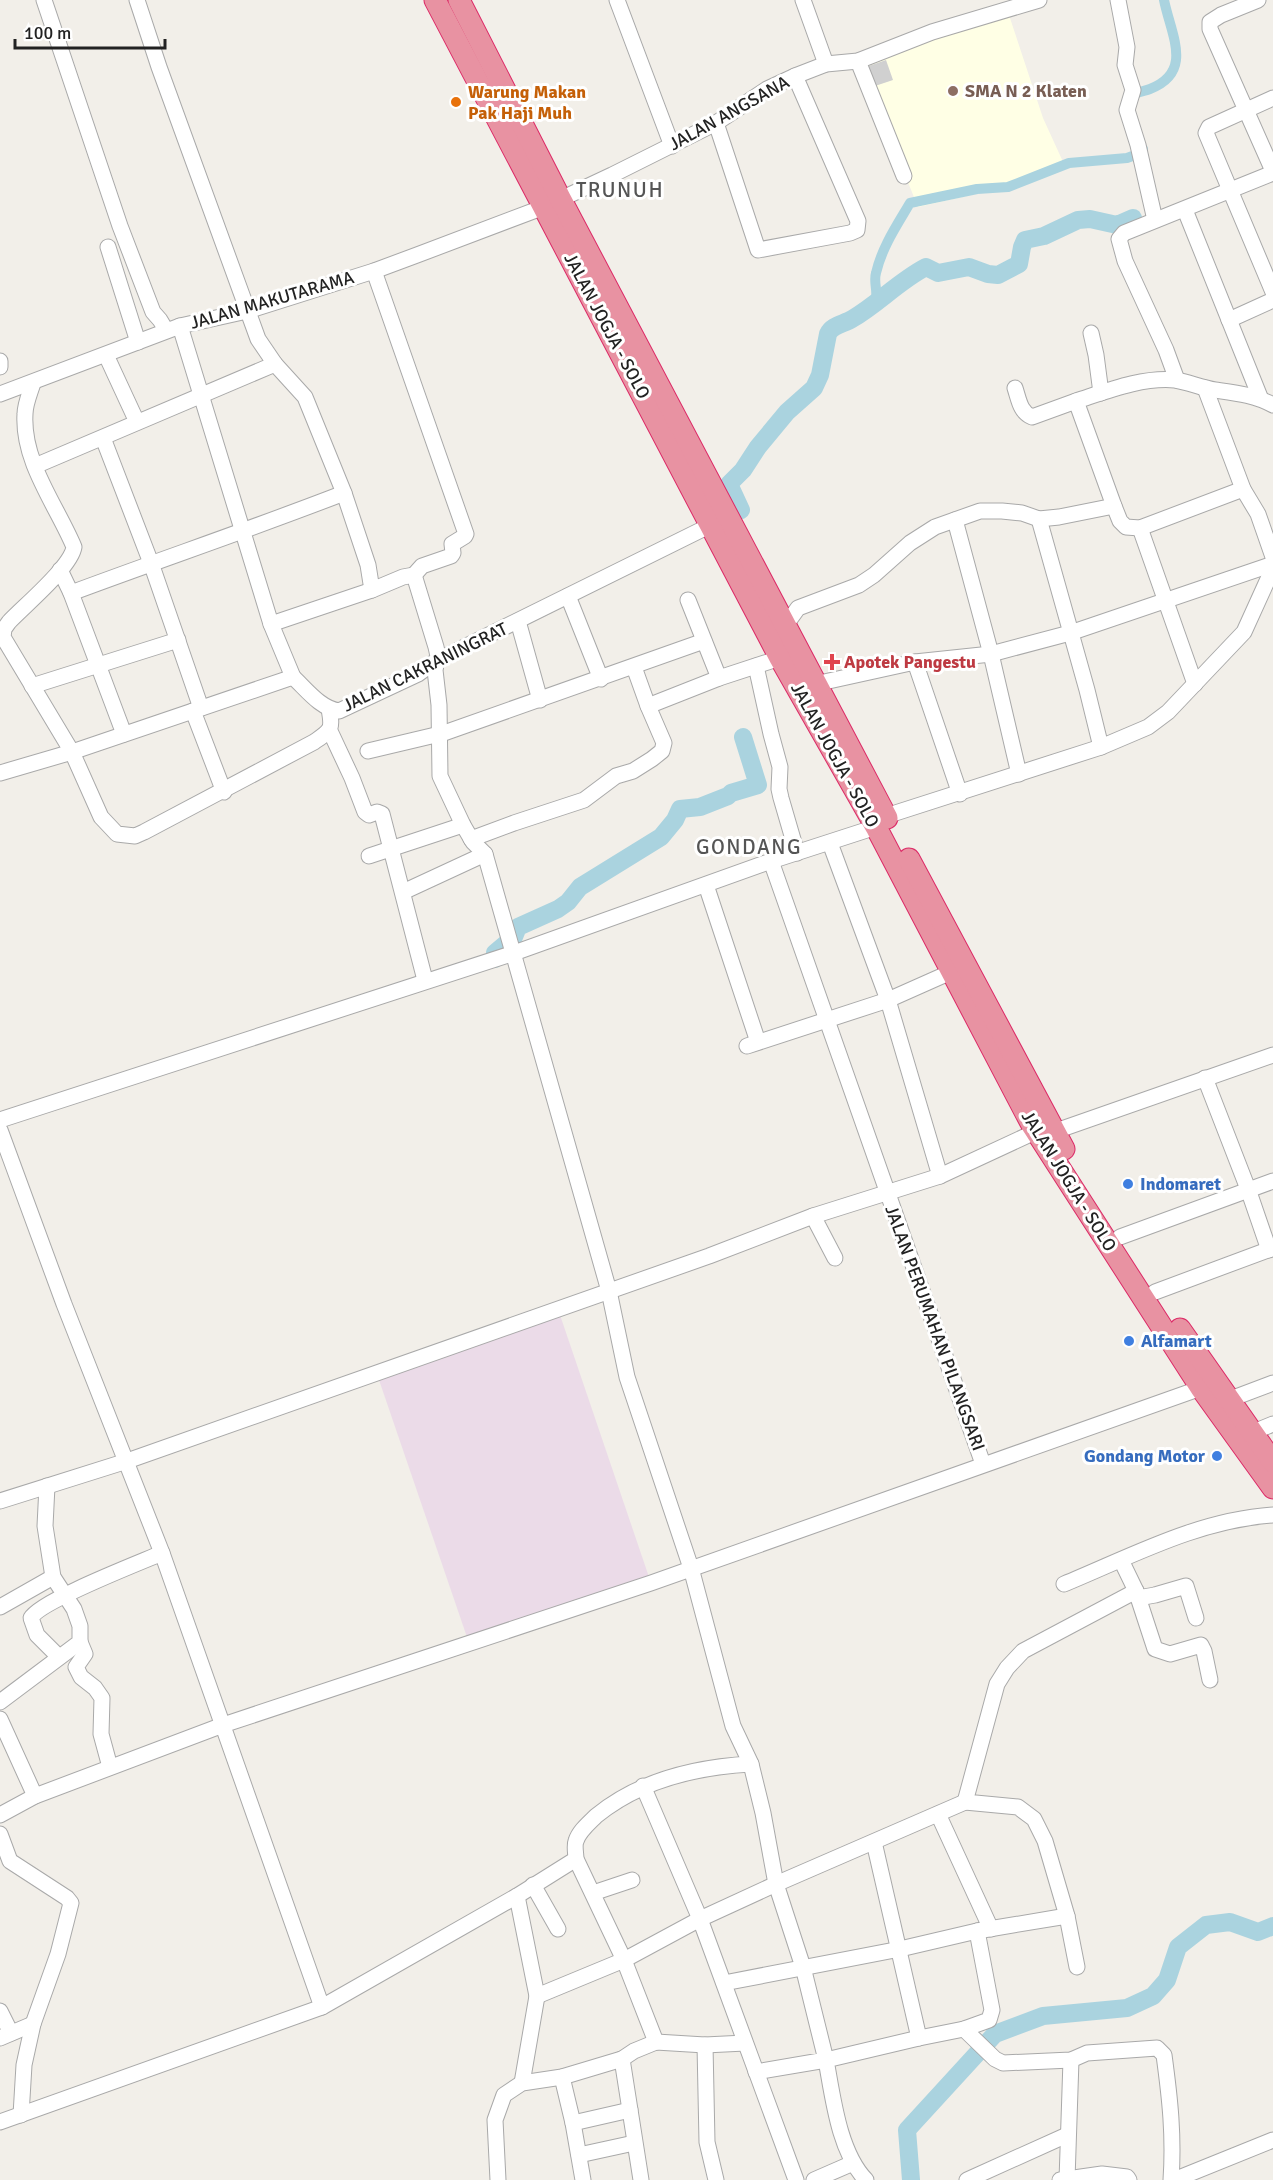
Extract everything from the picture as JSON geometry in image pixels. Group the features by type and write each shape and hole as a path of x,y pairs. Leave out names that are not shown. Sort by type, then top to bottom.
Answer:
{"highway":[{"name":"JALAN JOGJA - SOLO","path":"435,0 552,202 777,632 780,658 881,822 1045,1132 1120,1237 1228,1400 1273,1462"},
{"name":"JALAN JOGJA - SOLO","path":"459,0 552,202 711,525 777,632 815,684 951,972 1045,1132 1201,1388 1273,1488"}],"street":[{"path":"1,768 72,752 293,677 271,624 202,395 173,328 160,320 153,312 120,226 44,0"},
{"path":"137,0 258,339 275,364 305,397 344,493 368,566 372,590"},
{"path":"617,0 672,146"},
{"path":"803,0 826,64"},
{"name":"JALAN ANGSANA","path":"552,202 672,146 716,123 767,89 795,76 826,64 858,61 932,32 1039,0"},
{"path":"1118,0 1127,47 1125,65 1134,90 1127,110 1138,145 1155,220"},
{"path":"1177,380 1166,350 1125,261 1119,239 1124,233 1185,210 1273,172 1247,109 1212,37 1210,22 1258,0"},
{"path":"858,61 904,176"},
{"path":"716,123 757,249 857,230 858,221 795,76"},
{"path":"1273,98 1209,127 1206,133 1273,292"},
{"name":"JALAN MAKUTARAMA","path":"0,394 173,328 247,311 374,272 552,202"},
{"path":"1185,210 1229,320 1267,401"},
{"path":"108,247 138,342"},
{"path":"271,624 414,575 422,566 451,556 452,544 466,534 374,272"},
{"path":"1229,320 1273,300"},
{"path":"1090,333 1096,355 1101,393"},
{"path":"106,355 138,422"},
{"path":"0,361 0,367"},
{"path":"35,466 275,364"},
{"path":"1015,388 1021,409 1032,417 1101,393 1151,381 1177,380 1267,401"},
{"path":"33,383 25,412 25,429 35,466 74,548 73,554 60,570 4,629 3,637 72,752 101,817 117,834 135,836 224,792 314,742 330,730 332,725 329,709"},
{"path":"1205,388 1243,489 1258,514 1273,557"},
{"path":"1076,401 1114,506 1120,521 1126,527 1140,528 1243,489"},
{"path":"103,438 178,640 197,709 224,792"},
{"path":"71,593 344,493"},
{"path":"777,632 798,608 859,585 874,575 910,543 936,527 980,511 1022,513 1039,519 1114,506"},
{"path":"1039,519 1101,747"},
{"path":"955,520 1019,774"},
{"name":"JALAN CAKRANINGRAT","path":"293,677 329,709 339,711 711,525"},
{"path":"1140,528 1195,684"},
{"path":"815,684 915,662 990,654 1070,633 1273,566"},
{"path":"0,1120 425,980 514,953 771,861 830,843 960,794 1101,747 1148,727 1168,712 1244,632 1273,566"},
{"path":"60,570 71,593 124,734"},
{"path":"414,575 438,652 435,670 440,705 440,776 471,839 485,854 609,1291 627,1377 691,1568 733,1726 751,1764 776,1884 803,1967 839,2124 853,2163 866,2180"},
{"path":"568,596 601,679"},
{"path":"688,600 719,678"},
{"path":"518,621 540,700"},
{"path":"32,686 99,667 178,640"},
{"path":"369,751 439,735 704,641"},
{"path":"648,706 719,678 780,658"},
{"path":"915,662 960,794"},
{"path":"756,666 780,766 779,789 797,853"},
{"path":"471,839 514,822 584,800 616,776 633,771 662,751 664,743 634,667"},
{"path":"330,730 365,812 369,815 377,812 382,814 425,980"},
{"path":"369,856 463,825"},
{"path":"830,843 888,1000 940,1176"},
{"path":"403,892 485,854"},
{"name":"JALAN PERUMAHAN PILANGSARI","path":"771,861 983,1464"},
{"path":"706,885 753,1044 888,1000 951,972"},
{"path":"0,1501 127,1461 709,1256 813,1216 886,1191 940,1176 1045,1132 1273,1055"},
{"path":"1155,1292 1271,1249 1205,1078"},
{"path":"0,1130 64,1304 162,1553 322,2007"},
{"path":"1120,1237 1273,1180"},
{"path":"813,1216 835,1258"},
{"path":"1228,1400 1273,1383"},
{"path":"0,1815 35,1796 223,1725 691,1568 1201,1388"},
{"path":"1251,1433 1273,1424"},
{"path":"47,1486 45,1526 53,1577 74,1609 80,1626 80,1642 85,1654 76,1667 81,1677 95,1688 102,1698 101,1734 110,1767"},
{"path":"1064,1584 1199,1529 1248,1517 1273,1515"},
{"path":"60,1657 37,1635 31,1617 34,1612 65,1595 162,1553"},
{"path":"1121,1560 1137,1594 1155,1649 1170,1654 1201,1645 1210,1680"},
{"path":"0,1607 53,1577"},
{"path":"966,1802 997,1684 1006,1668 1023,1651 1137,1594 1156,1595 1185,1585 1196,1618"},
{"path":"0,1702 80,1642"},
{"path":"0,1719 35,1796"},
{"path":"656,2042 624,1960 576,1859 575,1841 586,1825 610,1805 643,1786 690,1771 751,1764"},
{"path":"643,1786 700,1919 796,2180"},
{"path":"537,1996 624,1960 700,1919 776,1884 966,1802 1018,1807 1034,1819 1045,1841 1067,1916 1077,1967"},
{"path":"756,2072 826,2060 919,2038 968,2033 989,2020 992,2010 984,1930 938,1814"},
{"path":"0,1834 5,1864 67,1898 71,1903 58,1954 33,2024 24,2065 21,2115"},
{"path":"874,1842 919,2038"},
{"path":"0,2122 322,2007 517,1896 576,1859"},
{"path":"593,1893 632,1880"},
{"path":"533,1885 558,1929"},
{"path":"517,1896 537,1996 522,2083"},
{"path":"724,1983 900,1949 984,1930 1067,1916"},
{"path":"0,2011 5,2036 33,2024"},
{"path":"968,2033 995,2059 1012,2063 1071,2060 1087,2053 1157,2048 1161,2050 1164,2055 1172,2112 1174,2143 1172,2180 1273,2140"},
{"path":"498,2180 495,2120 504,2095 522,2083 562,2077 622,2059 656,2042 705,2045 745,2043"},
{"path":"705,2045 707,2142 716,2180"},
{"path":"622,2059 641,2180"},
{"path":"1071,2060 1065,2179 1102,2174 1127,2177 1129,2180"},
{"path":"562,2077 583,2180"},
{"path":"573,2123 630,2110"},
{"path":"967,2180 1067,2135"},
{"path":"579,2155 634,2144"},
{"path":"814,2180 853,2163"}],"shaded area":[{"name":"SMA N 2 Klaten","path":"1009,15 1043,118 1064,164 989,191 918,207 860,64"},
{"path":"886,60 893,80 872,87 866,67"},
{"path":"559,1312 651,1583 469,1643 378,1377"}],"waterway":[{"path":"1130,100 1136,94 1164,82 1172,73 1176,63 1174,39 1164,0"},
{"path":"875,302 875,277 882,254 910,203 977,189 1008,187 1069,163 1127,158 1138,154 1143,149"},
{"path":"741,510 729,484 743,470 758,447 787,412 814,388 820,375 828,334 832,329 862,313 926,267 938,273 969,267 998,275 1019,264 1025,240 1044,236 1078,220 1090,219 1117,225 1133,218"},
{"path":"495,959 495,953 514,937 518,927 558,909 568,902 580,887 661,837 675,820 680,809 700,807 731,793 758,785 743,737"},
{"path":"911,2180 907,2130 995,2034 1043,2016 1127,2008 1153,1996 1167,1980 1178,1947 1206,1925 1230,1922 1258,1932 1273,1926"}],"place":[{"name":"SMA N 2 Klaten","path":"953,91"},
{"name":"Warung Makan Pak Haji Muh","path":"456,102"},
{"name":"Apotek Pangestu","path":"832,662"},
{"name":"Indomaret","path":"1128,1184"},
{"name":"Alfamart","path":"1129,1341"},
{"name":"Gondang Motor","path":"1217,1456"}],"district":[{"name":"TRUNUH","path":"620,190"},
{"name":"GONDANG","path":"749,847"}]}
